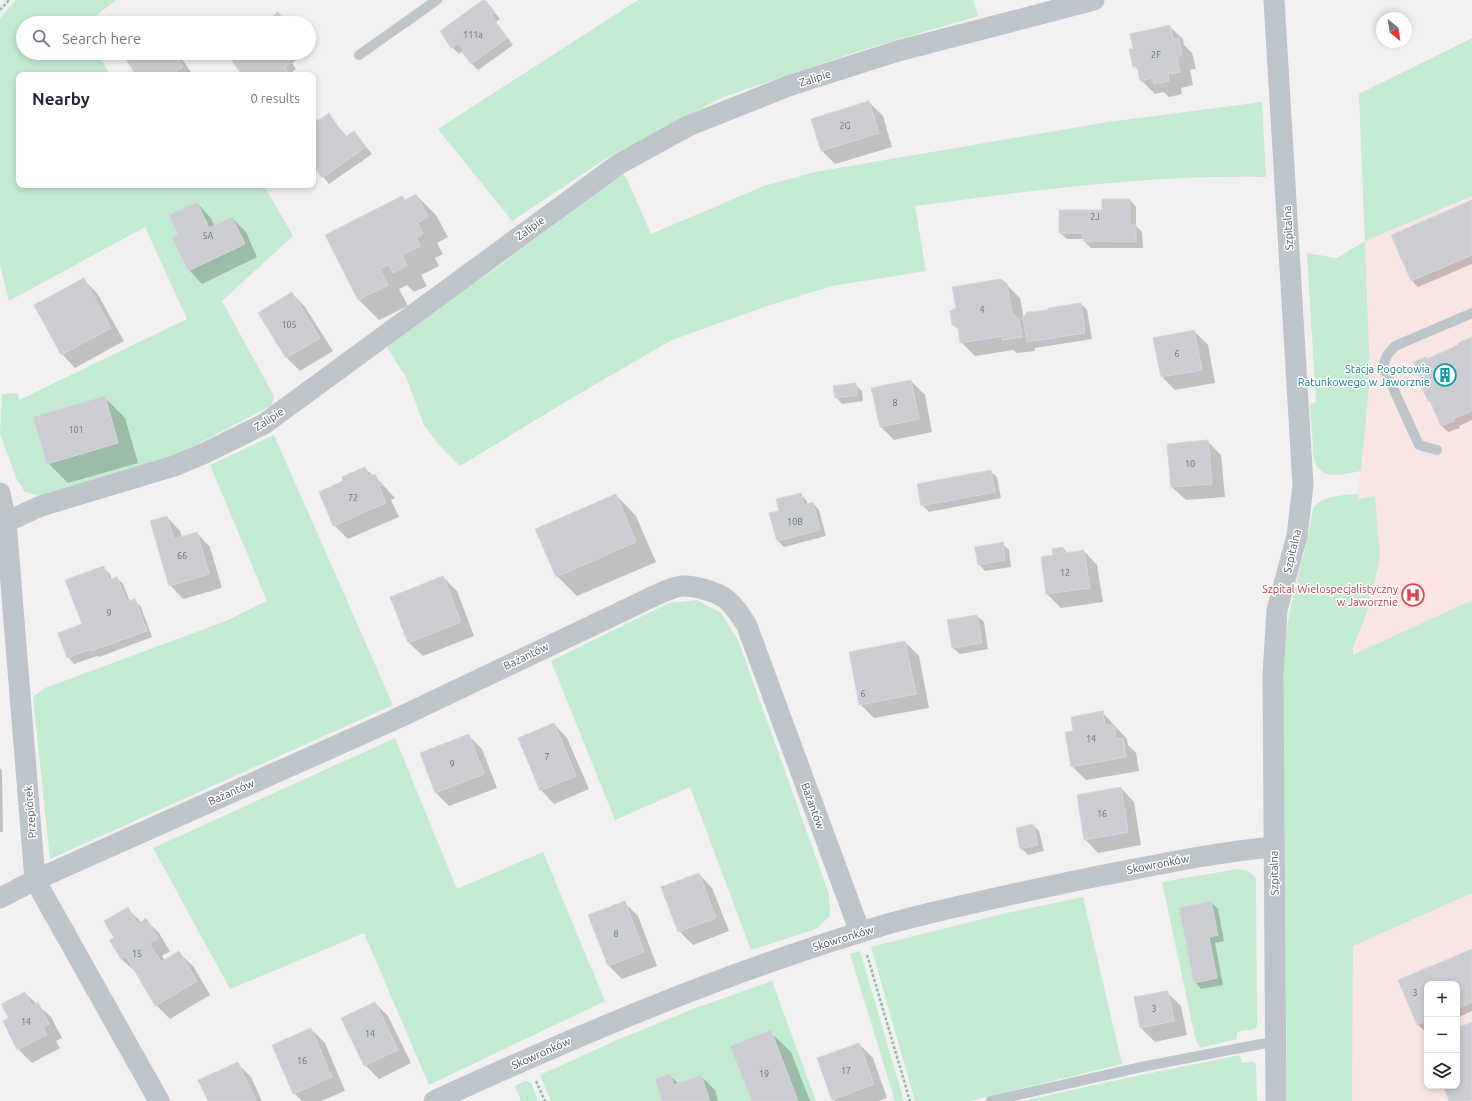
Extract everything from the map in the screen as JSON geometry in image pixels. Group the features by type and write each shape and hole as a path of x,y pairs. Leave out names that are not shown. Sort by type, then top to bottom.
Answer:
{"street":[{"name":"Zalipie","path":"3,523 41,506 174,466 206,453 264,424 618,164 688,126 791,85 891,54 1094,0"},
{"name":"Szpitalna","path":"1274,0 1303,485 1297,536 1277,610 1273,675 1277,1042 1276,1101"},
{"name":"Przepiórek","path":"0,493 35,880 159,1101"},
{"name":"Bażantów","path":"0,898 35,880 396,719 547,646 663,592 681,586 696,587 726,598 738,612 746,626 860,932"},
{"name":"Skowronków","path":"434,1101 590,1031 684,994 804,950 860,932 922,914 1060,884 1223,852 1274,847"}],"lane":[{"path":"359,55 436,0"},
{"path":"1437,450 1419,445 1383,366 1387,355 1394,346 1472,313"},
{"path":"991,1101 1146,1066 1277,1042"}],"path":[{"path":"0,10 9,0"},
{"path":"866,953 910,1101"}],"shaded area":[{"name":"Szpital Wielospecjalistyczny w Jaworznie","path":"1472,38 1472,1101 1352,1101 1354,535 1370,376 1359,94"}],"green space":[{"path":"16,0 116,0 96,16 16,16 16,60 102,60 108,72 16,72 16,188 266,188 293,236 222,301 274,396 272,405 171,458 40,496 25,492 17,480 0,434 2,394 18,393 19,400 187,319 145,227 9,301 0,264 0,18"},
{"path":"638,0 973,0 978,16 859,51 721,98 610,156 512,221 438,129"},
{"path":"1472,38 1472,196 1365,241 1359,94"},
{"path":"1262,102 1266,177 1178,178 1134,181 1047,189 915,206 926,271 832,286 764,307 672,340 577,395 460,466 438,444 424,425 406,377 383,341 488,274 623,174 627,179 651,234 764,186 815,172 1108,122"},
{"path":"1365,241 1370,376 1361,471 1334,475 1322,472 1314,461 1310,405 1316,402 1307,253 1337,258"},
{"path":"274,435 393,705 50,859 33,697 45,688 226,621 267,601 210,465"},
{"path":"1359,494 1358,499 1375,496 1380,556 1370,604 1353,648 1353,655 1472,600 1472,893 1353,946 1352,1101 1287,1101 1283,678 1285,647 1289,616 1313,508 1317,503 1328,498"},
{"path":"697,600 721,613 738,640 829,894 830,916 816,929 751,950 690,787 615,820 551,661 669,603"},
{"path":"395,738 457,889 543,852 605,1001 429,1085 364,933 230,989 153,848"},
{"path":"1238,869 1251,873 1256,879 1257,1025 1255,1029 1237,1032 1237,1039 1200,1048 1195,1037 1162,882"},
{"path":"1083,897 1122,1064 970,1101 915,1101 871,947 1002,914"},
{"path":"860,951 904,1101 895,1101 850,954"},
{"path":"772,981 816,1101 551,1101 540,1075 617,1040 693,1009"},
{"path":"1240,1055 1242,1063 1253,1062 1256,1064 1257,1101 1023,1101 1122,1079"},
{"path":"526,1081 531,1083 538,1101 521,1101 515,1086"}],"building":[{"path":"485,0 495,12 491,15 507,38 471,64 462,52 464,50 458,43 451,48 440,31"},
{"path":"278,12 281,16 272,16"},
{"path":"1170,25 1173,39 1179,38 1182,55 1177,57 1180,72 1168,74 1169,81 1154,84 1153,78 1140,81 1137,66 1133,67 1129,49 1133,49 1130,34"},
{"path":"126,60 179,60 183,67 176,72 134,72"},
{"path":"289,60 291,63 285,67 288,72 240,72 232,61"},
{"path":"869,101 879,133 821,151 811,119"},
{"path":"329,113 345,137 354,131 366,147 322,178 316,169 316,120 319,120"},
{"path":"416,194 428,217 417,223 423,234 416,238 420,246 402,255 407,265 393,273 389,264 380,269 388,285 358,300 325,235 402,196 405,200"},
{"path":"1102,199 1130,199 1130,225 1136,225 1136,242 1083,241 1083,233 1059,233 1059,210 1102,210"},
{"path":"1472,200 1472,255 1411,281 1391,235"},
{"path":"197,202 209,228 232,217 245,244 188,271 172,238 178,235 169,215"},
{"path":"84,278 111,328 61,355 34,305"},
{"path":"1001,279 1007,284 1012,314 1019,319 1022,337 1002,340 1002,336 960,343 958,327 952,325 950,311 956,308 952,287"},
{"path":"292,292 320,338 286,358 258,313"},
{"path":"1081,303 1085,333 1027,342 1023,319 1027,312 1048,310 1048,308"},
{"path":"1194,330 1202,370 1161,377 1153,338"},
{"name":"Stacja Pogotowia Ratunkowego w Jaworznie","path":"1472,337 1472,411 1441,426 1430,401 1428,401 1422,388 1424,387 1413,362 1426,357 1427,359"},
{"path":"911,380 919,419 880,427 871,388"},
{"path":"856,383 857,395 835,398 833,386"},
{"path":"105,396 118,443 47,464 33,417"},
{"path":"1208,440 1212,484 1171,487 1167,444"},
{"path":"365,467 369,476 375,474 379,483 381,482 382,485 379,486 386,503 333,526 319,492 343,481 342,477"},
{"path":"991,470 995,492 921,506 917,484"},
{"path":"801,493 804,505 813,502 820,530 777,541 769,513 779,511 776,499"},
{"path":"616,494 636,542 556,577 535,529"},
{"path":"167,516 174,539 197,532 209,574 169,586 150,521"},
{"path":"1003,542 1005,560 978,565 975,547"},
{"path":"1063,547 1064,553 1084,550 1090,588 1046,594 1041,557 1053,555 1052,549"},
{"path":"104,566 109,580 117,577 127,602 135,599 147,631 67,658 58,633 82,624 65,580"},
{"path":"443,576 461,622 408,643 390,597"},
{"path":"977,615 982,643 952,648 947,620"},
{"path":"905,641 916,694 859,705 849,652"},
{"path":"1103,711 1105,726 1114,724 1116,739 1123,738 1126,757 1071,767 1065,732 1073,731 1071,717"},
{"path":"554,723 576,776 540,791 518,738"},
{"path":"469,734 484,774 435,793 420,753"},
{"path":"1121,787 1128,832 1084,840 1077,795"},
{"path":"1033,824 1038,845 1020,849 1016,828"},
{"path":"699,873 716,918 678,932 661,887"},
{"path":"625,901 644,952 608,966 588,915"},
{"path":"1211,901 1218,935 1209,937 1217,978 1194,983 1179,908"},
{"path":"128,907 138,924 146,918 158,938 149,943 161,962 179,951 197,981 155,1006 126,956 121,959 109,940 114,938 104,921"},
{"path":"1472,949 1472,1002 1460,1008 1460,981 1424,981 1424,1022 1417,1025 1398,980"},
{"path":"1168,991 1174,1021 1140,1028 1134,997"},
{"path":"25,992 32,1006 38,1002 49,1024 43,1027 47,1035 17,1050 3,1021 9,1018 1,1004"},
{"path":"375,1002 398,1050 364,1066 341,1018"},
{"path":"1472,1022 1472,1100 1449,1101 1444,1089 1460,1089 1460,1027"},
{"path":"311,1028 332,1077 293,1094 272,1045"},
{"path":"771,1030 798,1101 752,1101 730,1046"},
{"path":"859,1043 874,1084 832,1100 817,1058"},
{"path":"238,1062 256,1101 208,1101 198,1080"},
{"path":"670,1074 674,1085 701,1075 710,1101 662,1101 655,1079"}],"place":[{"name":"Stacja Pogotowia Ratunkowego w Jaworznie","path":"1445,375"},
{"name":"Szpital Wielospecjalistyczny w Jaworznie","path":"1413,595"}]}
